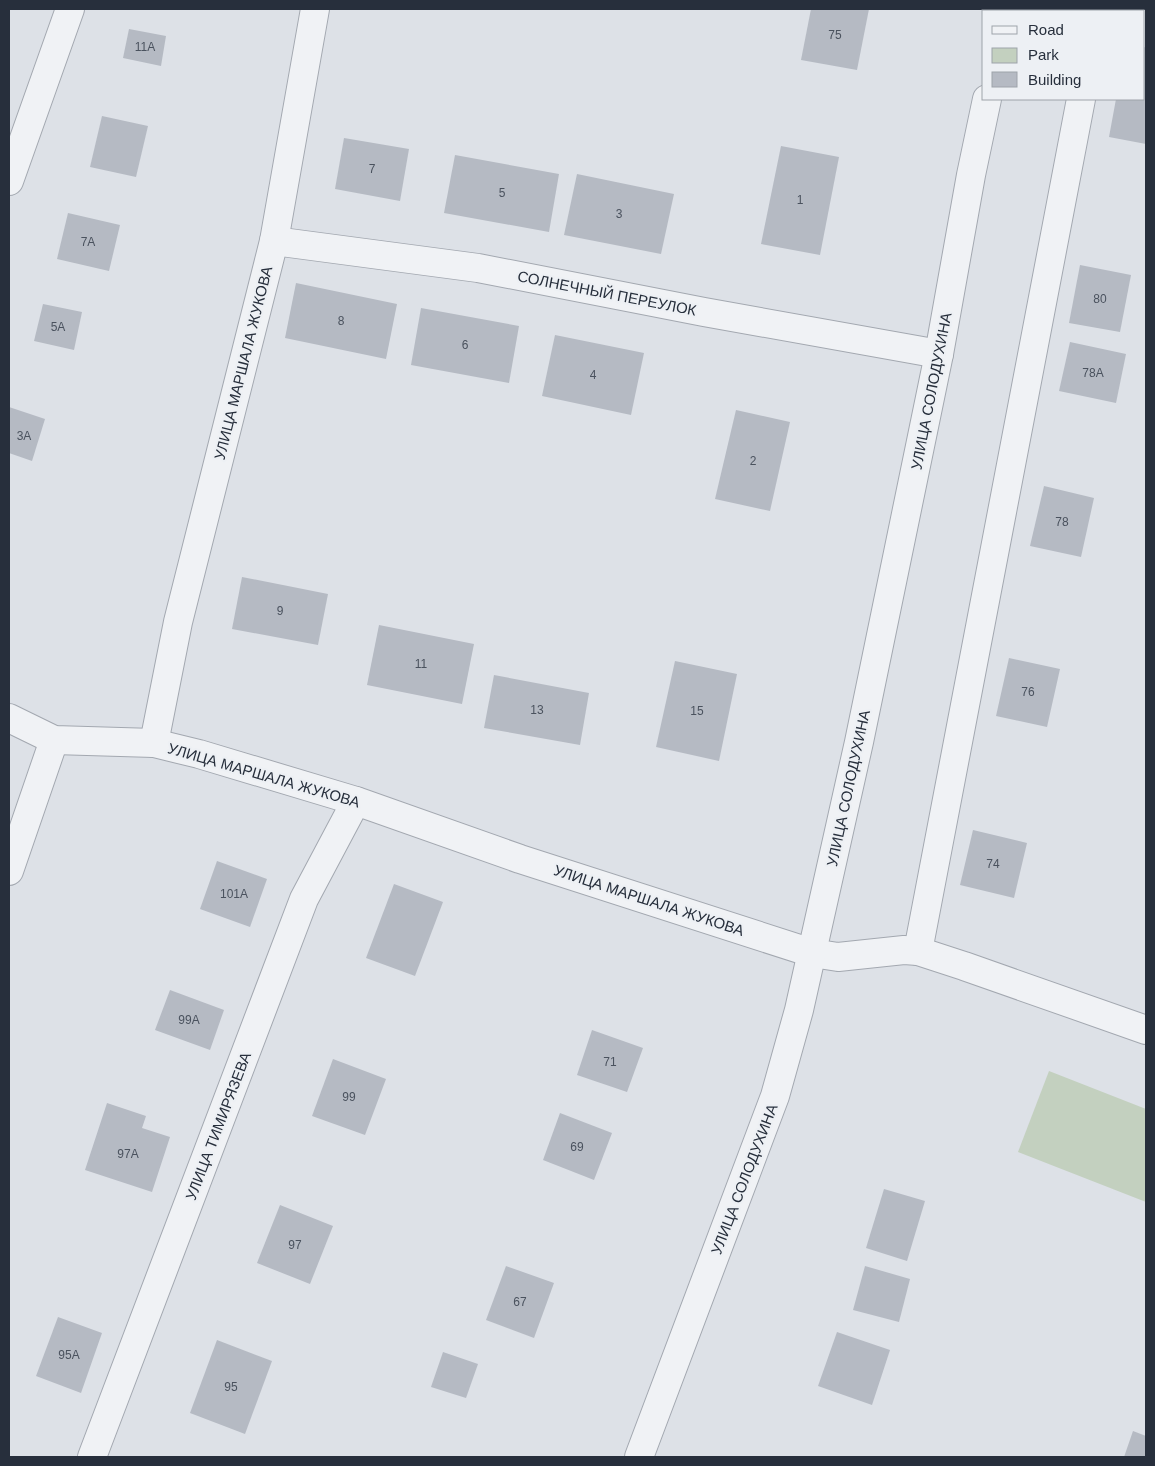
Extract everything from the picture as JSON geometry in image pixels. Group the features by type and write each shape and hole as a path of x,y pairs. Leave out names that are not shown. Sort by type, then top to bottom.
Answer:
{"street":[{"path":"9,181 70,9"},
{"name":"УЛИЦА МАРШАЛА ЖУКОВА","path":"154,743 178,622 274,241 315,9"},
{"name":"УЛИЦА СОЛОДУХИНА","path":"639,1457 775,1096 799,1010 859,742 939,354 971,175 987,100"},
{"path":"918,951 1081,100"},
{"name":"СОЛНЕЧНЫЙ ПЕРЕУЛОК","path":"274,241 478,268 694,311 939,354"},
{"name":"УЛИЦА МАРШАЛА ЖУКОВА","path":"9,718 54,740 154,743 199,754 356,801 520,859 812,953 838,956 904,950 918,951 1146,1030"},
{"path":"9,871 54,740"},
{"name":"УЛИЦА ТИМИРЯЗЕВА","path":"92,1457 304,899 356,801"}],"green space":[{"path":"1049,1071 1146,1109 1146,1202 1018,1152"}],"building":[{"path":"811,9 869,9 857,70 801,60"},
{"path":"129,29 166,36 161,66 123,58"},
{"path":"1145,48 1146,144 1109,137 1116,100 1145,100"},
{"path":"102,116 148,126 136,177 90,167"},
{"path":"344,138 409,149 400,201 335,189"},
{"path":"781,146 839,157 820,255 761,244"},
{"path":"455,155 559,174 549,232 444,213"},
{"path":"577,174 674,194 661,254 564,235"},
{"path":"68,213 120,225 109,271 57,259"},
{"path":"1080,265 1131,275 1120,332 1069,323"},
{"path":"296,283 397,304 386,359 285,338"},
{"path":"43,304 82,312 74,350 34,341"},
{"path":"421,308 519,326 509,383 411,365"},
{"path":"555,335 644,353 631,415 542,396"},
{"path":"1070,342 1126,354 1116,403 1059,391"},
{"path":"9,407 45,419 32,461 9,453"},
{"path":"736,410 790,422 770,511 715,499"},
{"path":"1044,486 1094,498 1081,557 1030,546"},
{"path":"242,577 328,594 318,645 232,629"},
{"path":"379,625 474,644 462,704 367,685"},
{"path":"1009,658 1060,669 1047,727 996,716"},
{"path":"675,661 737,674 719,761 656,747"},
{"path":"494,675 589,693 580,745 484,728"},
{"path":"973,830 1027,843 1014,898 960,885"},
{"path":"217,861 267,879 250,927 200,909"},
{"path":"394,884 443,902 415,976 366,958"},
{"path":"170,990 224,1010 210,1050 155,1030"},
{"path":"592,1030 643,1048 627,1092 577,1075"},
{"path":"333,1059 386,1079 365,1135 312,1116"},
{"path":"107,1103 146,1116 142,1128 170,1137 152,1192 85,1170"},
{"path":"560,1113 612,1133 594,1180 543,1160"},
{"path":"884,1189 925,1201 907,1261 866,1248"},
{"path":"280,1205 333,1226 310,1284 257,1263"},
{"path":"506,1266 554,1283 534,1338 486,1320"},
{"path":"865,1266 910,1279 899,1322 853,1310"},
{"path":"58,1317 102,1333 81,1393 36,1376"},
{"path":"837,1332 890,1350 872,1405 818,1386"},
{"path":"217,1340 272,1361 245,1434 190,1413"},
{"path":"443,1352 478,1364 466,1398 431,1387"},
{"path":"1133,1431 1146,1436 1146,1457 1124,1457"}]}
